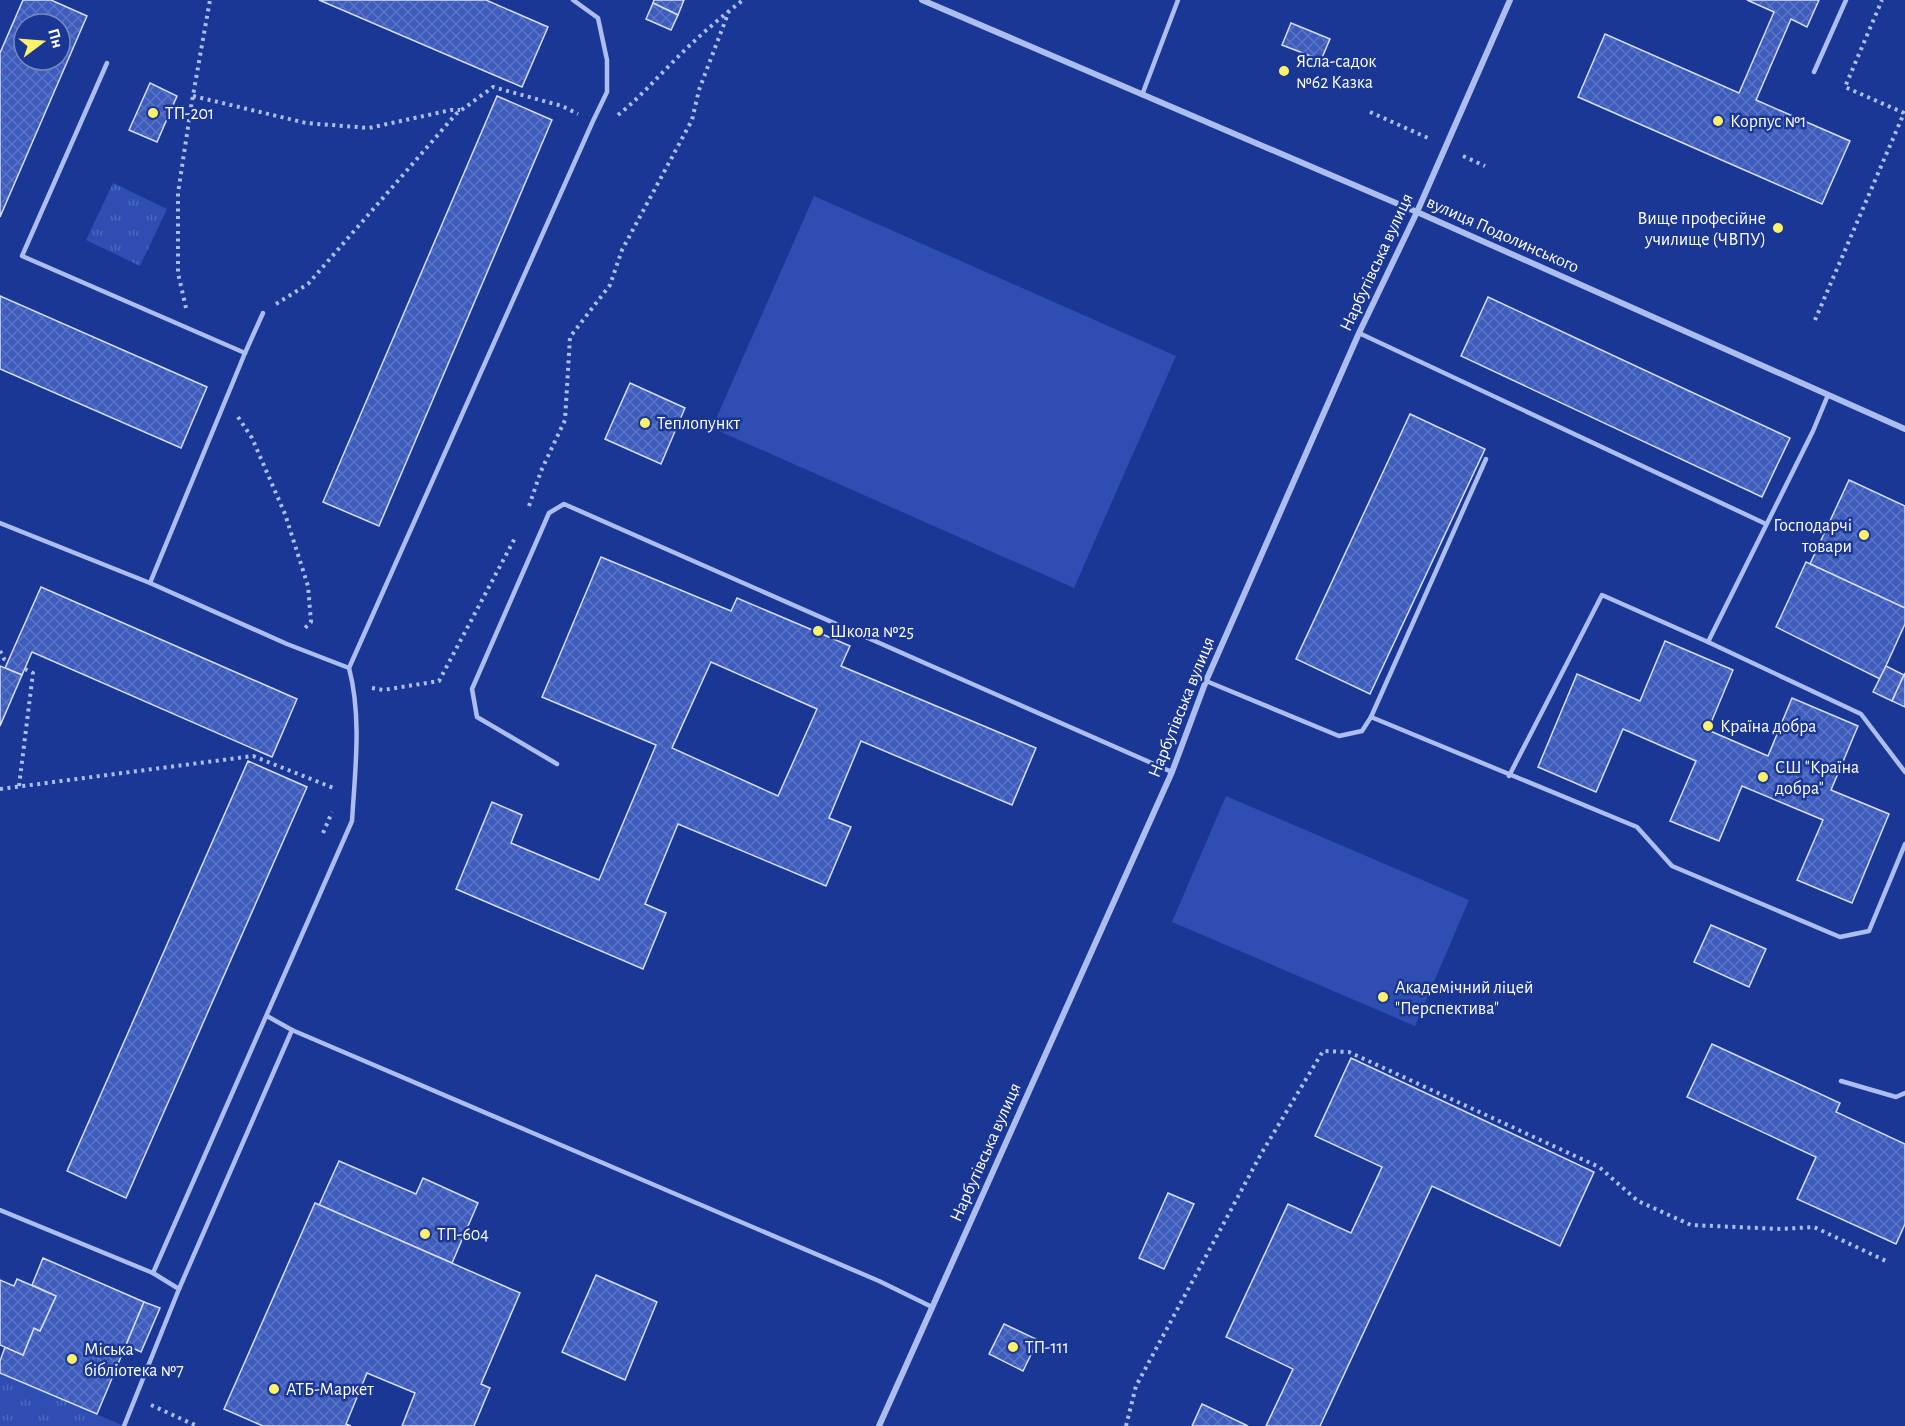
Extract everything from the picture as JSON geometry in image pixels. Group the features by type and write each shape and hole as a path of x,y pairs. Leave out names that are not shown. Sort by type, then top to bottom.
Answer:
{"street":[{"name":"вулиця Подолинського","path":"922,0 1417,212 1905,429"},
{"name":"Нарбутівська вулиця","path":"879,1426 1172,772 1206,681 1359,333 1417,212 1510,0"}],"lane":[{"path":"153,1273 352,821 356,742 354,685 349,668 607,92 608,60 598,18 573,0"},
{"path":"1143,95 1178,0"},
{"path":"1814,72 1846,0"},
{"path":"107,63 22,256 245,352"},
{"path":"150,584 263,313"},
{"path":"1359,333 1767,524"},
{"path":"1708,642 1828,395"},
{"path":"1206,681 1339,736 1362,731 1371,717 1486,459"},
{"path":"557,764 477,717 472,689 549,513 564,504 1172,772"},
{"path":"0,523 349,668"},
{"path":"1509,776 1602,595 1861,714 1905,772"},
{"path":"1371,717 1636,827 1672,866 1840,937 1869,931 1905,844"},
{"path":"267,1016 292,1030 879,1281 932,1307"},
{"path":"124,1426 179,1289 292,1030"},
{"path":"1841,1081 1896,1097 1905,1093"},
{"path":"0,1210 153,1273 179,1289"}],"path":[{"path":"191,330 178,273 178,193 210,0"},
{"path":"263,313 308,284 456,114 493,87 562,106 593,121 616,117 639,98 710,25 743,0"},
{"path":"1815,320 1904,113 1845,87 1882,0"},
{"path":"527,512 541,471 565,420 570,336 610,285 622,250 692,120 699,90 729,11"},
{"path":"193,96 306,123 369,128 451,110 461,110"},
{"path":"1370,112 1431,140"},
{"path":"1463,156 1485,166"},
{"path":"226,399 252,438 285,514 308,586 311,622"},
{"path":"354,685 383,690 439,681 518,532"},
{"path":"0,651 4,659 9,662"},
{"path":"19,786 33,673 25,669"},
{"path":"0,789 253,756 337,789"},
{"path":"336,796 338,781"},
{"path":"322,835 336,804"},
{"path":"1126,1426 1136,1386 1261,1154 1323,1052 1349,1052 1599,1167 1638,1201 1691,1225 1781,1229 1814,1227 1886,1261"},
{"path":"135,1398 196,1426"}],"green space":[{"path":"113,183 167,209 140,266 86,240"},
{"path":"814,196 1176,356 1074,588 712,428"},
{"path":"1226,796 1469,900 1415,1026 1172,922"},
{"path":"0,1373 124,1426 0,1426"}],"building":[{"path":"23,0 51,0 87,16 72,51 72,12 18,12"},
{"path":"319,0 486,0 548,27 522,87"},
{"path":"654,0 684,0 678,15 653,3"},
{"name":"Корпус №1","path":"1747,0 1819,0 1807,27 1791,19 1756,100 1850,141 1822,204 1578,97 1605,34 1739,93 1774,12"},
{"path":"653,3 678,15 671,30 646,19"},
{"path":"1291,23 1330,39 1321,60 1282,45"},
{"path":"12,25 12,72 63,72 0,217 0,53"},
{"name":"ТП-201","path":"150,83 177,96 157,142 129,130"},
{"path":"497,96 552,120 379,526 323,502"},
{"path":"0,296 207,387 181,448 0,369"},
{"path":"1488,297 1790,438 1762,497 1461,356"},
{"name":"Теплопункт","path":"630,383 685,408 661,464 605,439"},
{"path":"1410,414 1485,449 1370,694 1296,659"},
{"name":"Господарчі товари","path":"1849,480 1905,506 1905,608 1810,564"},
{"path":"601,557 731,611 737,598 850,646 841,666 1036,748 1012,805 861,741 829,818 851,827 826,886 678,824 645,904 666,913 643,969 456,889 492,802 522,815 511,843 599,880 656,745 542,697","holes":["711,662 817,709 778,796 672,748"]},
{"path":"1806,562 1905,608 1905,624 1880,679 1776,627"},
{"path":"41,587 297,699 272,757 32,652 22,675 5,668"},
{"name":"СШ \"Країна добра\"","path":"1665,641 1733,670 1708,730 1768,756 1792,698 1858,726 1831,790 1889,814 1852,903 1797,880 1823,820 1742,786 1719,841 1670,821 1696,761 1623,729 1596,792 1538,767 1577,674 1640,701"},
{"path":"0,666 22,675 0,726"},
{"path":"1886,666 1904,675 1892,701 1873,692"},
{"path":"1905,673 1905,707 1892,701"},
{"path":"248,761 307,787 126,1198 67,1171"},
{"path":"1711,925 1766,949 1749,987 1694,962"},
{"path":"1712,1044 1840,1103 1836,1112 1905,1144 1905,1224 1896,1244 1797,1199 1816,1157 1687,1097"},
{"path":"1351,1058 1594,1172 1560,1246 1432,1186 1320,1426 1266,1426 1293,1369 1226,1337 1288,1204 1351,1233 1382,1167 1315,1136"},
{"name":"ТП-604","path":"339,1161 416,1194 423,1178 478,1203 452,1263 319,1205"},
{"path":"1168,1193 1194,1204 1164,1269 1139,1258"},
{"path":"315,1203 520,1293 481,1384 490,1388 474,1426 402,1426 415,1393 367,1373 346,1424 351,1426 263,1426 224,1409"},
{"path":"43,1258 144,1302 97,1414 0,1373 0,1361 5,1347 23,1355 34,1328 40,1331 56,1296 32,1285"},
{"path":"596,1275 657,1302 625,1380 562,1352"},
{"path":"17,1279 56,1296 40,1331 34,1328 23,1355 0,1345 0,1280 14,1286"},
{"path":"144,1302 160,1308 141,1352 126,1345"},
{"name":"ТП-111","path":"1004,1324 1038,1340 1023,1371 989,1354"},
{"path":"1202,1404 1248,1426 1192,1426"}],"place":[{"name":"Ясла-садок №62 Казка","path":"1284,71"},
{"name":"ТП-201","path":"153,113"},
{"name":"Корпус №1","path":"1718,121"},
{"name":"Вище професійне училище (ЧВПУ)","path":"1778,228"},
{"name":"Теплопункт","path":"645,423"},
{"name":"Господарчі товари","path":"1864,535"},
{"name":"Школа №25","path":"818,631"},
{"name":"Країна добра","path":"1708,726"},
{"name":"СШ \"Країна добра\"","path":"1763,777"},
{"name":"Академічний ліцей \"Перспектива\"","path":"1383,997"},
{"name":"ТП-604","path":"425,1234"},
{"name":"ТП-111","path":"1013,1347"},
{"name":"Міська бібліотека №7","path":"72,1359"},
{"name":"АТБ-Маркет","path":"274,1389"}]}
